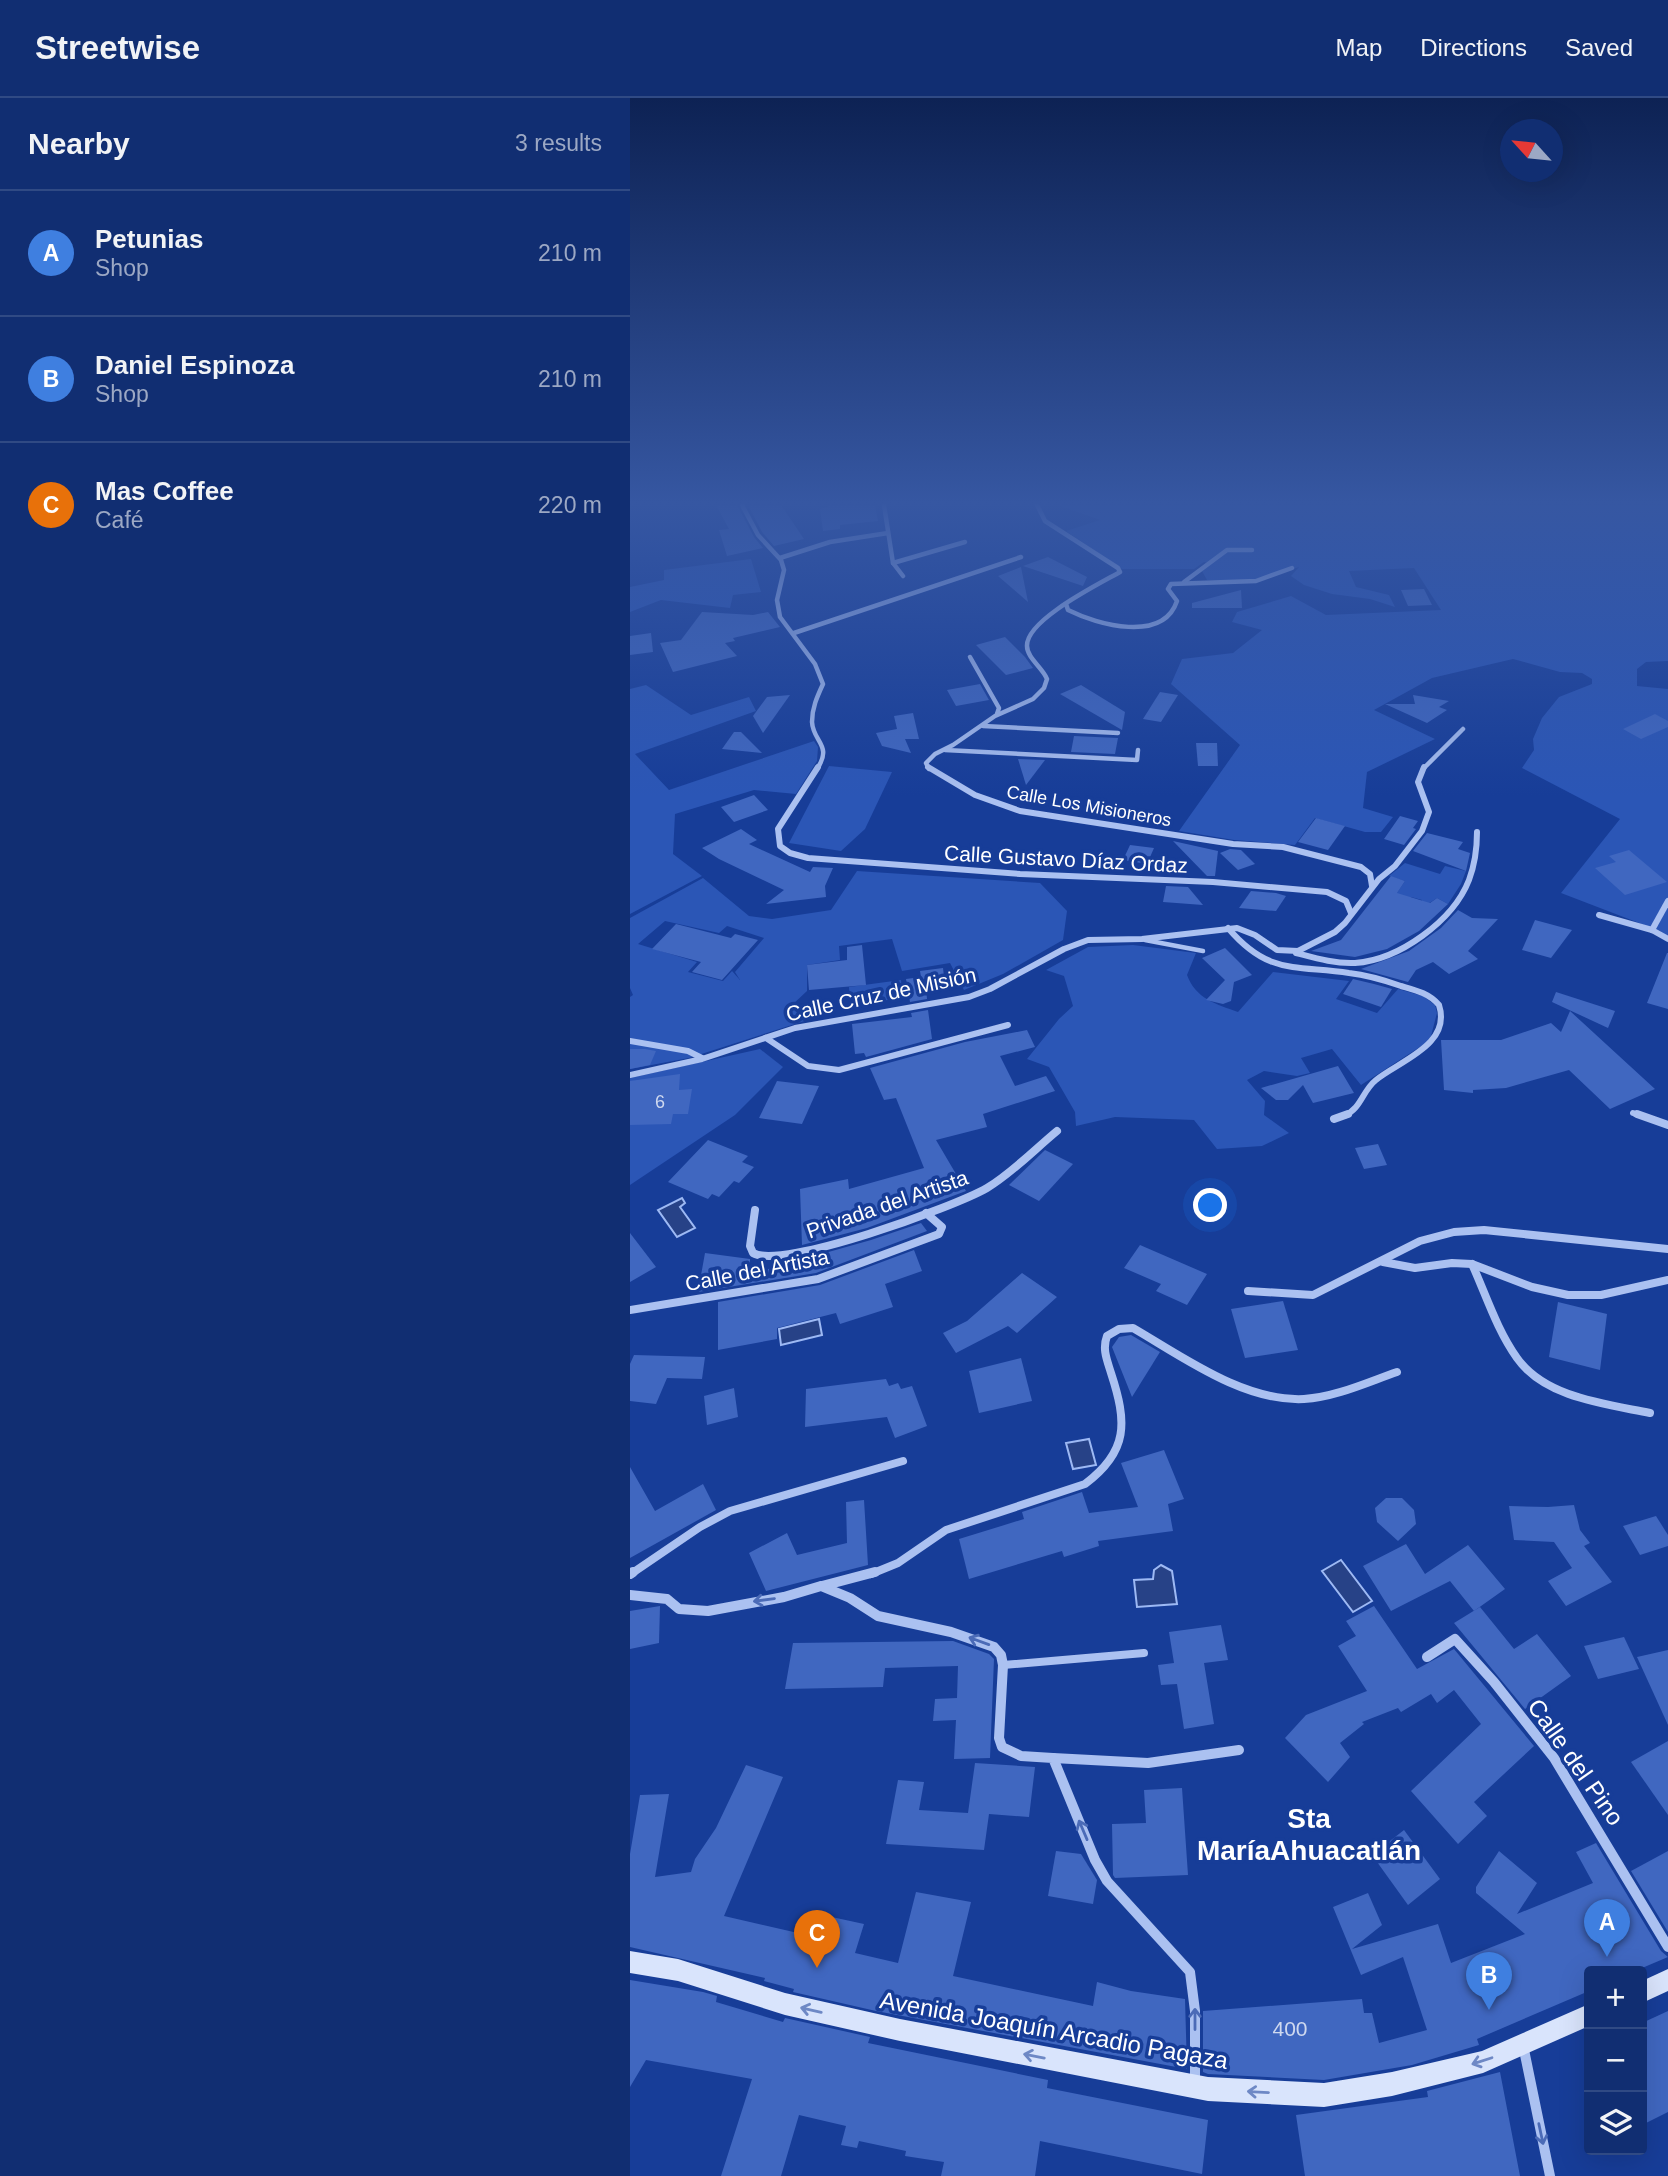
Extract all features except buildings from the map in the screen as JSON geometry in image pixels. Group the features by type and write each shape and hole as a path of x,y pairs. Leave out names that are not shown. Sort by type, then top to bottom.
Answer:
{"street":[{"path":"775,602 780,617 794,633 887,602"},
{"path":"944,750 997,714 1026,704 1038,696 1045,687 1045,672 1028,652 1026,643 1034,629 1069,602"},
{"path":"1066,604 1068,610 1088,621 1136,627 1166,619 1173,614 1177,602"},
{"name":"Calle Gustavo Díaz Ordaz","path":"794,633 815,664 823,684 813,707 812,726 824,747 822,762 778,830 780,846 790,853 836,862 1327,892 1346,901 1351,912"},
{"path":"970,657 999,708 997,714"},
{"path":"982,726 1118,733"},
{"path":"1292,952 1335,932 1372,887 1395,866 1428,820 1429,812 1418,782 1424,767 1463,729"},
{"path":"944,750 1137,760 1138,750"},
{"name":"Calle Los Misioneros","path":"944,750 928,759 929,769 991,803 1074,820 1233,844 1291,849 1361,867 1370,874 1372,887"},
{"name":"Calle Cruz de Misión","path":"630,1075 702,1059 835,1019 969,997 1007,981 1081,942 1142,939 1228,928 1244,930 1270,948 1344,963 1366,962 1399,949 1421,935 1441,920 1462,896 1478,849 1477,832"},
{"path":"1652,930 1668,901"},
{"path":"1599,915 1652,930 1668,939"},
{"path":"1228,928 1246,950 1270,964 1303,971 1342,972 1380,979 1425,994 1439,1004 1441,1014 1435,1037 1422,1053 1375,1081 1357,1109 1347,1116 1334,1119"},
{"path":"766,1038 808,1066 839,1070 1008,1025"},
{"path":"630,1041 688,1051 702,1059"},
{"path":"1633,1114 1668,1125"},
{"name":"Privada del Artista","path":"755,1210 750,1245 753,1254 763,1257 797,1253 850,1239 961,1201 987,1188 1057,1131"},
{"name":"Calle del Artista","path":"630,1310 818,1279 939,1234 942,1227 926,1213"},
{"path":"1248,1291 1313,1295 1420,1241 1454,1232 1484,1230 1668,1249"},
{"path":"1382,1262 1418,1268 1449,1261 1472,1264 1533,1288 1569,1296 1617,1294 1668,1280"},
{"path":"1472,1264 1511,1349 1522,1366 1563,1392 1590,1401 1650,1413"},
{"path":"630,1595 667,1599 679,1609 708,1611 784,1597 859,1578 898,1563 946,1530 1085,1484 1096,1477 1115,1455 1122,1430 1118,1393 1104,1349 1107,1336 1119,1329 1133,1328 1246,1388 1276,1397 1321,1396 1397,1373"},
{"path":"630,1574 700,1527 730,1511 903,1461"},
{"path":"821,1586 850,1598 878,1616 951,1632 994,1647 1002,1655 1003,1665 999,1738 1002,1747 1021,1756 1079,1756 1135,1763 1239,1750"},
{"name":"Calle del Pino","path":"1427,1657 1455,1639 1493,1682 1554,1758 1668,1947"},
{"path":"1052,1758 1095,1860 1107,1881 1190,1972 1195,2011 1195,2088"},
{"name":"Avenida Joaquín Arcadio Pagaza","path":"630,1962 678,1970 785,2004 900,2030 1195,2088 1324,2095 1392,2084 1483,2062 1584,2017"},
{"path":"1647,1990 1668,1980"},
{"path":"1523,2044 1550,2176"}],"lane":[{"path":"1142,939 1203,951"},
{"path":"1003,1665 1144,1653"}],"shaded area":[{"path":"630,602 656,602 630,612"},
{"path":"678,602 731,602 730,608"},
{"path":"1271,602 1302,602 1326,615 1441,610 1436,602 1668,602 1668,661 1646,662 1637,669 1637,686 1668,689 1668,937 1660,931 1561,893 1620,819 1522,768 1534,750 1533,739 1542,718 1559,697 1592,684 1592,679 1582,673 1560,672 1513,659 1432,678 1374,710 1435,739 1367,772 1363,808 1393,817 1381,832 1365,832 1315,818 1295,845 1234,840 1179,831 1240,745 1171,684 1182,659 1233,653 1262,630 1232,622 1237,612"},
{"path":"1379,602 1392,602 1395,607"},
{"path":"646,685 691,715 749,697 756,711 635,754 669,790 814,741 818,747 817,761 796,794 754,790 675,814 673,854 702,876 630,914 630,689"},
{"path":"829,766 892,772 865,829 841,851 789,843"},
{"path":"1405,863 1440,874 1445,866 1466,871 1448,904 1437,898 1413,914 1422,900 1411,897 1406,904 1392,900 1405,881 1389,876"},
{"path":"857,871 1040,883 1067,911 1063,940 1003,974 964,990 950,963 902,971 892,939 839,946 840,960 807,965 807,991 791,1006 817,1017 689,1058 630,1069 630,997 633,995 630,988 630,918 703,878 749,916 772,919 831,910","holes":["665,921 719,933 727,926 764,938 735,972 740,980 732,971 723,981 688,972 697,962 638,944"]},
{"path":"1133,945 1196,953 1187,975 1191,983 1208,1000 1238,1012 1273,972 1349,981 1336,999 1377,1013 1398,989 1423,996 1435,1005 1437,1013 1431,1036 1426,1043 1361,1085 1332,1049 1301,1058 1310,1073 1297,1076 1264,1071 1247,1080 1265,1101 1264,1115 1289,1133 1262,1146 1217,1149 1194,1120 1115,1117 1076,1126 1075,1112 1049,1067 1027,1059 1073,1006 1064,976 1046,970 1088,947"},
{"path":"901,980 903,998 850,1005 849,987"},
{"path":"760,1049 783,1067 735,1115 630,1185 630,1078"},
{"path":"682,1198 685,1203 680,1207 695,1228 677,1237 658,1210"},
{"path":"819,1319 822,1335 781,1345 779,1329"},
{"path":"1089,1439 1096,1465 1073,1469 1066,1443"},
{"path":"1341,1560 1372,1601 1353,1612 1322,1571"},
{"path":"1161,1565 1172,1571 1177,1604 1137,1607 1134,1580 1153,1579 1154,1570"}],"place":[{"name":"Petunias","path":"1607,1957"},
{"name":"Mas Coffee","path":"817,1968"},
{"name":"Daniel Espinoza","path":"1489,2010"}],"district":[{"name":"Sta MaríaAhuacatlán","path":"1309,1834"}]}
